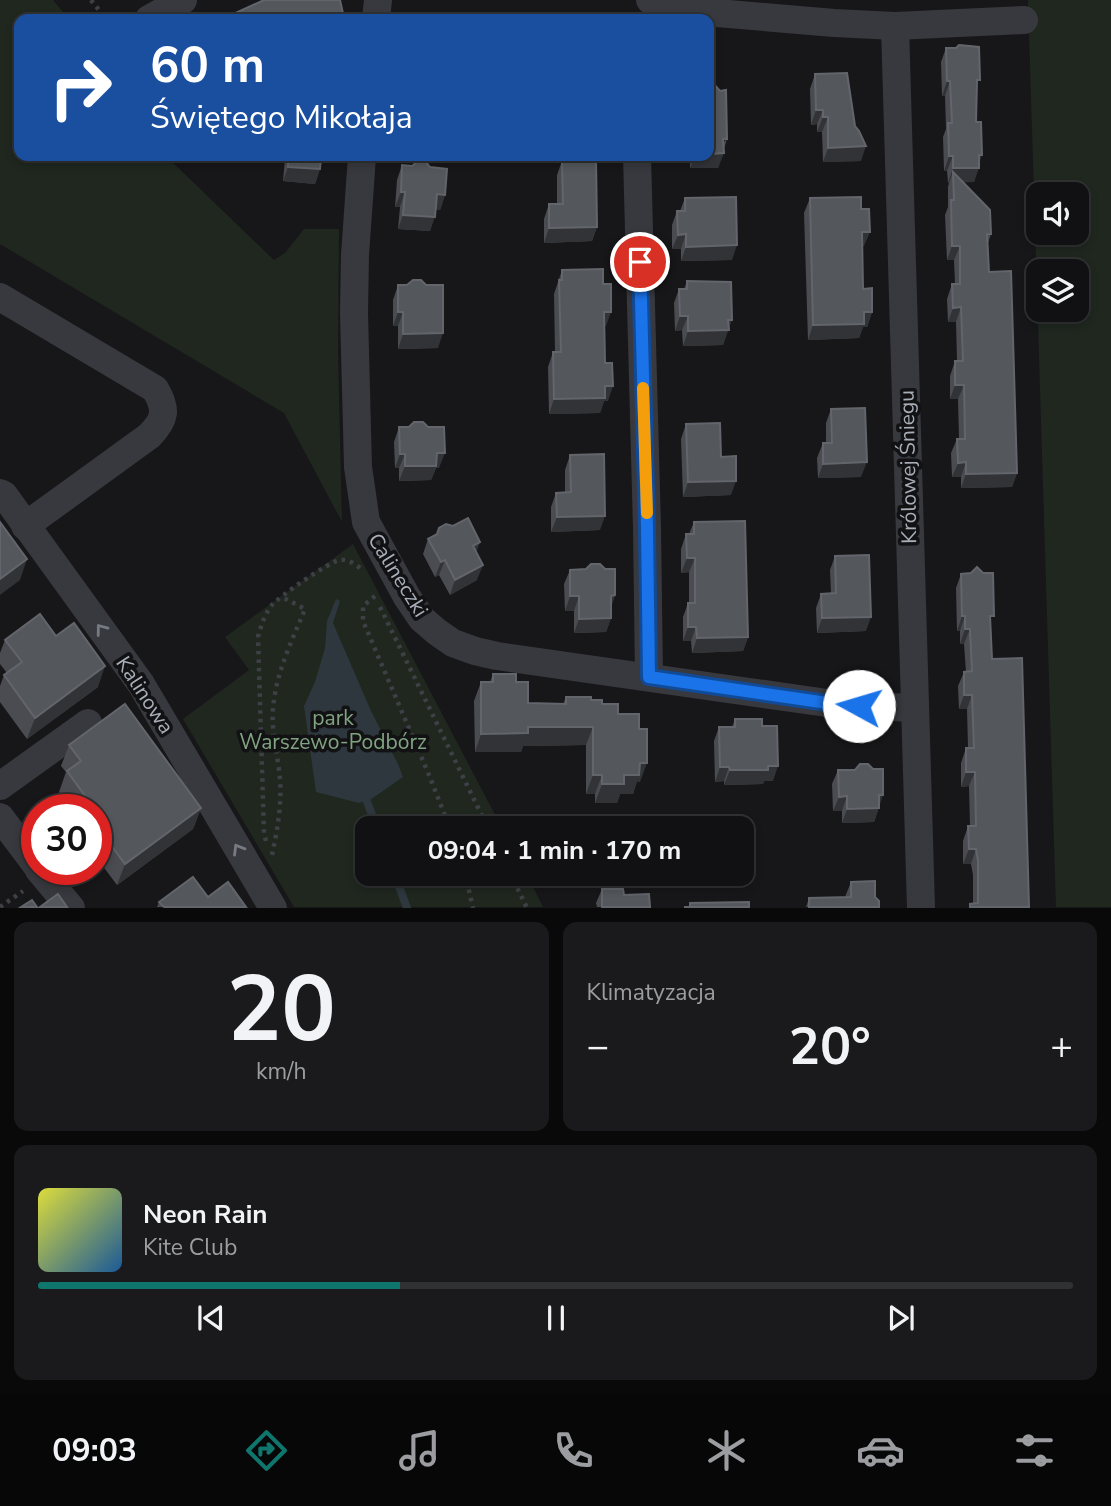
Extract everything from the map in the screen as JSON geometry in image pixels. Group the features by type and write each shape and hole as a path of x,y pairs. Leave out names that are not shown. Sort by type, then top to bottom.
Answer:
{"street":[{"path":"158,14 183,0"},
{"path":"650,0 717,13 783,20 895,26 1024,20"},
{"name":"Królowej Śniegu","path":"895,26 920,908"},
{"name":"Calineczki","path":"362,161 354,313 358,467 366,522 394,576 422,618 453,643 497,656 841,705 914,708"},
{"path":"637,161 648,541 649,677"},
{"path":"0,297 155,389 164,414 158,427 149,436 25,526"},
{"name":"Kalinowa","path":"0,493 141,684 273,908"},
{"path":"0,786 88,723"},
{"path":"0,817 21,845"},
{"path":"52,885 71,908"}],"path":[{"path":"91,0 102,14"},
{"path":"282,597 305,609 287,651 274,701 274,745 281,799 279,825 271,857 264,833 258,637 263,620 272,604 327,565 341,560 354,562 362,570"},
{"path":"370,588 482,816"},
{"path":"375,596 363,606 363,621 445,816"},
{"path":"261,729 273,729"},
{"path":"468,886 473,908"},
{"path":"516,886 527,908"}],"green space":[{"path":"0,0 53,0 65,14 14,14 14,161 171,161 274,260 285,253 304,229 339,229 338,353 342,522 284,413 0,244"},
{"path":"1028,0 1111,0 1111,907 1056,907 1038,322 1089,322 1089,259 1036,259 1036,245 1089,245 1089,182 1034,182"},
{"name":"park Warszewo-Podbórz","path":"353,544 496,816 355,816 355,886 532,886 543,907 294,907 183,719 249,670 225,637"}],"shaded area":[{"path":"336,599 340,601 333,623 403,777 370,800 359,803 316,792 304,706 315,682 325,648 327,621"}],"building":[{"path":"264,0 340,0 343,14 233,14"},
{"path":"959,45 979,47 980,80 977,80 976,122 981,122 982,155 979,155 979,168 953,168 953,156 949,156 948,123 952,123 946,48 956,48"},
{"path":"847,73 855,126 866,146 828,148 828,117 823,117 823,110 816,110 815,74"},
{"path":"714,84 720,91 726,90 727,139 723,139 724,153 714,154"},
{"path":"289,161 321,161 320,169 288,167"},
{"path":"562,161 596,161 597,227 549,228 549,204 563,204"},
{"path":"417,162 447,169 445,195 437,194 435,217 403,215 405,192 401,192 402,165 412,166"},
{"path":"953,172 990,210 991,234 987,234 989,272 1011,271 1017,473 966,474 966,462 958,463 957,439 965,439 964,385 955,385 955,361 963,361 961,307 953,308 952,284 960,284 960,246 952,246"},
{"path":"736,197 737,245 686,247 686,234 678,235 677,211 685,211 685,198"},
{"path":"861,197 861,209 869,209 870,232 862,232 863,289 872,288 872,312 864,312 864,324 813,325 810,198"},
{"path":"603,269 603,284 611,284 611,312 604,312 605,363 612,363 613,386 605,386 605,398 554,399 553,352 561,352 559,280 562,280 562,270"},
{"path":"413,280 421,280 426,285 443,285 443,333 403,334 403,312 398,312 398,285 407,285"},
{"path":"687,281 731,282 732,320 728,320 729,330 688,331 688,316 680,316 679,289 687,289"},
{"path":"865,408 867,462 823,464 823,443 832,443 831,409"},
{"path":"414,422 423,422 428,427 444,427 445,453 437,453 436,466 405,466 405,454 400,454 399,427 409,427"},
{"path":"720,423 721,457 736,456 736,481 688,482 686,424"},
{"path":"604,454 605,516 557,517 556,493 571,492 570,455"},
{"path":"468,518 480,542 473,546 483,565 455,580 445,560 441,562 428,539 446,524 453,526"},
{"path":"745,521 748,637 697,638 696,627 688,627 688,603 695,603 695,558 687,558 686,534 694,534 694,522"},
{"path":"0,522 27,559 0,579"},
{"path":"869,555 871,617 822,618 821,594 836,593 835,556"},
{"path":"591,564 615,569 615,595 611,596 611,618 579,619 579,596 570,596 570,570 586,569"},
{"path":"977,567 983,573 993,573 994,616 990,616 992,659 1022,658 1029,907 970,907 970,904 978,903 978,861 976,849 969,849 968,826 976,826 975,772 966,772 966,748 974,748 972,695 964,695 964,672 972,671 970,629 965,629 965,616 962,616 961,574 971,573"},
{"path":"40,614 56,636 74,623 105,666 35,718 4,675 22,662 5,640"},
{"path":"493,674 516,674 516,682 528,682 528,703 566,704 566,697 591,697 591,700 602,700 602,704 618,704 618,714 639,714 639,729 647,729 647,763 640,763 639,775 624,775 624,784 602,784 602,775 593,775 593,727 528,727 528,733 481,734 481,682 493,682"},
{"path":"125,704 201,808 125,864 112,847 112,794 84,794 67,771 81,761 69,745"},
{"path":"735,719 762,719 762,726 777,726 778,766 768,766 768,770 730,770 729,767 720,767 719,727 735,727"},
{"path":"860,764 868,764 873,769 883,769 883,795 879,795 879,808 847,809 847,796 839,797 838,770 855,770"},
{"path":"193,877 208,897 228,882 246,907 164,907 159,902"},
{"path":"875,881 875,897 879,901 879,907 809,907 809,898 851,897 851,882"},
{"path":"602,889 623,889 624,895 649,894 650,907 602,907"},
{"path":"58,894 67,907 40,907"},
{"path":"32,900 37,907 21,907"},
{"path":"749,902 749,907 690,907 690,903"}],"waterway":[{"path":"363,791 372,816"},
{"path":"399,886 407,908"}],"slow traffic":[{"path":"643,388 647,513"}],"route":[{"path":"640,262 649,677 859,706"}]}
